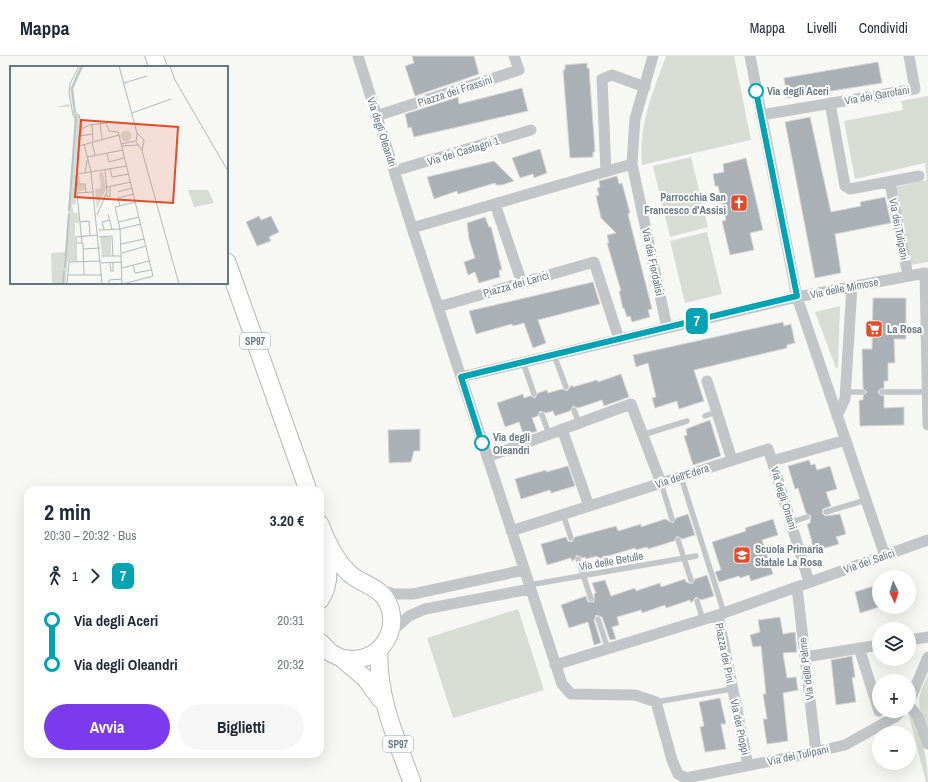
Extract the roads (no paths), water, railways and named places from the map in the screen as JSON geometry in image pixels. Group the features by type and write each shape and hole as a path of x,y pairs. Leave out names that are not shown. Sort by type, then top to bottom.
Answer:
{"main road":[{"path":"154,56 158,66"},
{"name":"SP97","path":"228,265 307,486"},
{"path":"324,532 342,565 349,574 383,597 391,612 392,623 390,634 379,649 362,659 341,658 331,653 324,646"},
{"path":"324,546 328,572 327,587 324,593"},
{"path":"324,595 332,587 343,583 353,582 367,585"},
{"name":"SP97","path":"379,649 378,671 384,705 412,782"},
{"name":"SP97","path":"341,658 365,678 384,705"}],"street":[{"name":"Via degli Oleandri","path":"358,56 412,228 555,665"},
{"name":"Piazza dei Frassini","path":"376,116 519,70 514,56"},
{"name":"Via dei Fiordalisi","path":"654,56 635,119 632,164 667,328"},
{"path":"750,56 797,296 885,556"},
{"name":"Via dei Garofani","path":"830,103 915,89 909,56"},
{"path":"606,171 602,79 612,75 645,87"},
{"path":"761,115 830,103 845,186 850,189 890,183 919,176"},
{"name":"Via dei Castagni 1","path":"394,171 531,130"},
{"path":"412,228 632,164"},
{"name":"Via dei Tulipani","path":"890,183 908,276"},
{"path":"495,204 522,282"},
{"name":"Piazza dei Larici","path":"438,307 594,262 619,339"},
{"name":"Via delle Mimose","path":"461,377 797,296 925,273 927,392"},
{"path":"837,416 845,399 852,286"},
{"path":"707,381 732,460"},
{"path":"927,392 928,425"},
{"path":"487,457 631,404 661,483"},
{"path":"562,429 590,506"},
{"path":"772,461 846,440"},
{"name":"Via dell'Edera","path":"511,531 768,449 772,461"},
{"name":"Via degli Ontani","path":"772,461 809,582"},
{"name":"Via dei Salici","path":"721,614 928,540"},
{"path":"367,585 394,594 413,594 524,570"},
{"path":"390,634 409,616 425,609 529,587"},
{"name":"Via delle Palme","path":"797,587 816,752"},
{"name":"Piazza dei Pini","path":"656,702 634,695 571,694 562,684 555,665 721,614 732,689"},
{"path":"916,639 928,637"},
{"path":"805,657 872,646"},
{"path":"859,648 872,689"},
{"path":"916,685 928,656"},
{"name":"Via dei Pioppi","path":"732,689 748,765"},
{"name":"Via dei Tulipani","path":"656,702 672,760 678,774 686,778 845,745 894,718"},
{"path":"916,714 928,744"},
{"path":"881,718 883,724"}],"lane":[{"path":"554,355 566,387"},
{"path":"523,362 534,394"},
{"path":"845,392 863,392"},
{"path":"882,392 927,392"},
{"path":"574,410 579,423"},
{"path":"705,416 716,412"},
{"path":"542,415 548,434"},
{"path":"642,435 687,421"},
{"path":"681,477 721,614"},
{"path":"661,483 672,519"},
{"path":"826,512 866,500"},
{"path":"563,514 572,538"},
{"path":"791,522 807,517"},
{"path":"678,540 691,580"},
{"name":"Via delle Betulle","path":"529,587 696,556"},
{"path":"578,559 591,599"},
{"path":"697,601 703,620"},
{"path":"598,619 608,649"},
{"name":"Piazza dei Pini","path":"656,702 732,689"}],"place":[{"name":"Via degli Aceri","path":"756,91"},
{"name":"Parrocchia San Francesco d'Assisi","path":"739,203"},
{"name":"La Rosa","path":"874,329"},
{"name":"Via degli Oleandri","path":"482,443"},
{"name":"Scuola Primaria Statale La Rosa","path":"742,555"}]}
